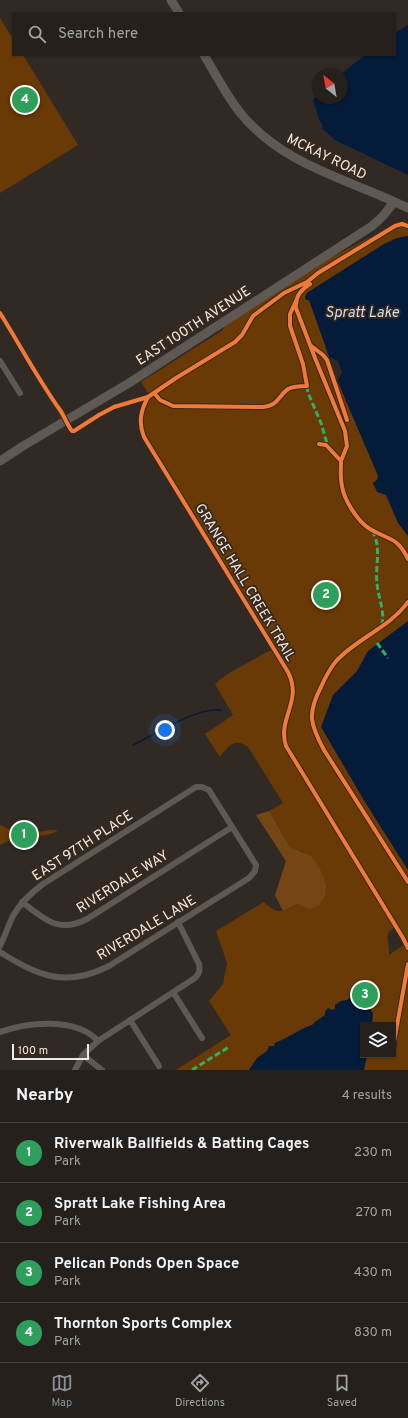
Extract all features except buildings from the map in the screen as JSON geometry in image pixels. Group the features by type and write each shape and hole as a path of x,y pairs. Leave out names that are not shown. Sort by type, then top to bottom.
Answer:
{"street":[{"path":"171,0 178,12"},
{"name":"MCKAY ROAD","path":"205,56 238,111 273,146 286,154 336,178 408,208"},
{"name":"EAST 100TH AVENUE","path":"0,461 129,382 372,226 384,216 394,202"},
{"path":"0,361 20,393"},
{"name":"EAST 97TH PLACE","path":"0,946 14,915 22,902 28,896 43,884 193,788 200,786 208,790 232,826"},
{"name":"RIVERDALE LANE","path":"0,952 21,966 41,974 57,977 80,976 109,966 249,878 254,873 256,867 232,826"},
{"name":"RIVERDALE WAY","path":"22,902 43,919 51,923 62,925 77,923 87,919 232,826"},
{"path":"75,1070 83,1055 98,1040 195,978 200,970 178,922"},
{"path":"173,992 202,1038"},
{"path":"130,1020 159,1066"},
{"path":"0,1032 23,1025 53,1024 82,1030 93,1035 98,1040"},
{"path":"83,1055 102,1070"}],"shaded area":[{"path":"0,18 12,37 12,56 24,56 78,145 0,193"},
{"path":"402,222 408,224 408,941 398,925 390,932 388,938 389,955 408,942 408,1070 176,1070 231,1035 209,1001 223,984 227,963 216,931 264,902 273,909 280,911 297,904 309,909 304,852 290,847 269,811 283,803 248,747 239,743 232,744 220,757 205,734 233,715 215,684 226,675 276,648 147,439 143,418 151,398 141,382 223,330 224,326 322,262 392,226"},
{"path":"269,811 290,847 311,856 320,869 326,885 325,895 319,906 309,909 297,904 283,911 275,895 286,861 256,815"},
{"path":"0,825 9,829 22,831 58,831 43,836 14,840 0,845"}],"water":[{"path":"408,25 408,175 335,140 323,129 314,104 348,104 348,68 364,56 396,56 396,32"},
{"name":"Spratt Lake","path":"408,236 408,536 398,523 386,495 377,492 373,483 377,480 378,476 338,382 309,300 306,300 305,297 307,293 384,244 397,238"},
{"path":"408,621 408,870 365,802 321,727 333,695 357,671 368,651"},
{"path":"357,992 362,992 368,995 367,1003 373,1014 372,1022 360,1022 360,1058 366,1058 364,1070 249,1070 257,1058 267,1051 269,1046 274,1046 275,1043 312,1025 325,1015 328,1008 332,1010 335,1009 335,1005 341,1001 347,1000"}],"pier":[{"path":"327,356 338,361 342,372 337,383"}],"waterway":[{"path":"133,745 176,722 200,712 221,710"}],"marked path":[{"path":"307,386 308,393 321,423 328,447"},
{"path":"372,531 377,543 377,577 383,614 382,625"},
{"path":"377,643 388,658"},
{"path":"192,1070 229,1047"}],"cycle path":[{"path":"0,313 62,413 70,429 74,431 114,407 148,397 235,342 242,335 253,316 284,293 307,282 318,273 395,226 402,224 408,226"},
{"path":"310,284 299,294 296,300 296,308 345,431 347,446 341,461"},
{"path":"154,393 160,400 173,406 263,407 275,403 288,389 307,386 303,364 290,326 290,314 296,301"},
{"path":"310,345 327,360 347,420"},
{"name":"GRANGE HALL CREEK TRAIL","path":"148,397 141,416 141,426 144,437 288,672 292,683 293,692 285,727 284,736 286,746 408,948"},
{"path":"319,444 326,445 341,461 341,480 343,492 356,516 365,526 396,542 408,559"},
{"path":"408,602 392,619 354,645 337,660 328,673 317,696 312,712 313,726 324,750 408,882"},
{"path":"396,1031 408,964"}],"place":[{"name":"Thornton Sports Complex","path":"25,100"},
{"name":"Spratt Lake Fishing Area","path":"326,595"},
{"name":"Riverwalk Ballfields & Batting Cages","path":"24,835"},
{"name":"Pelican Ponds Open Space","path":"365,995"}]}
